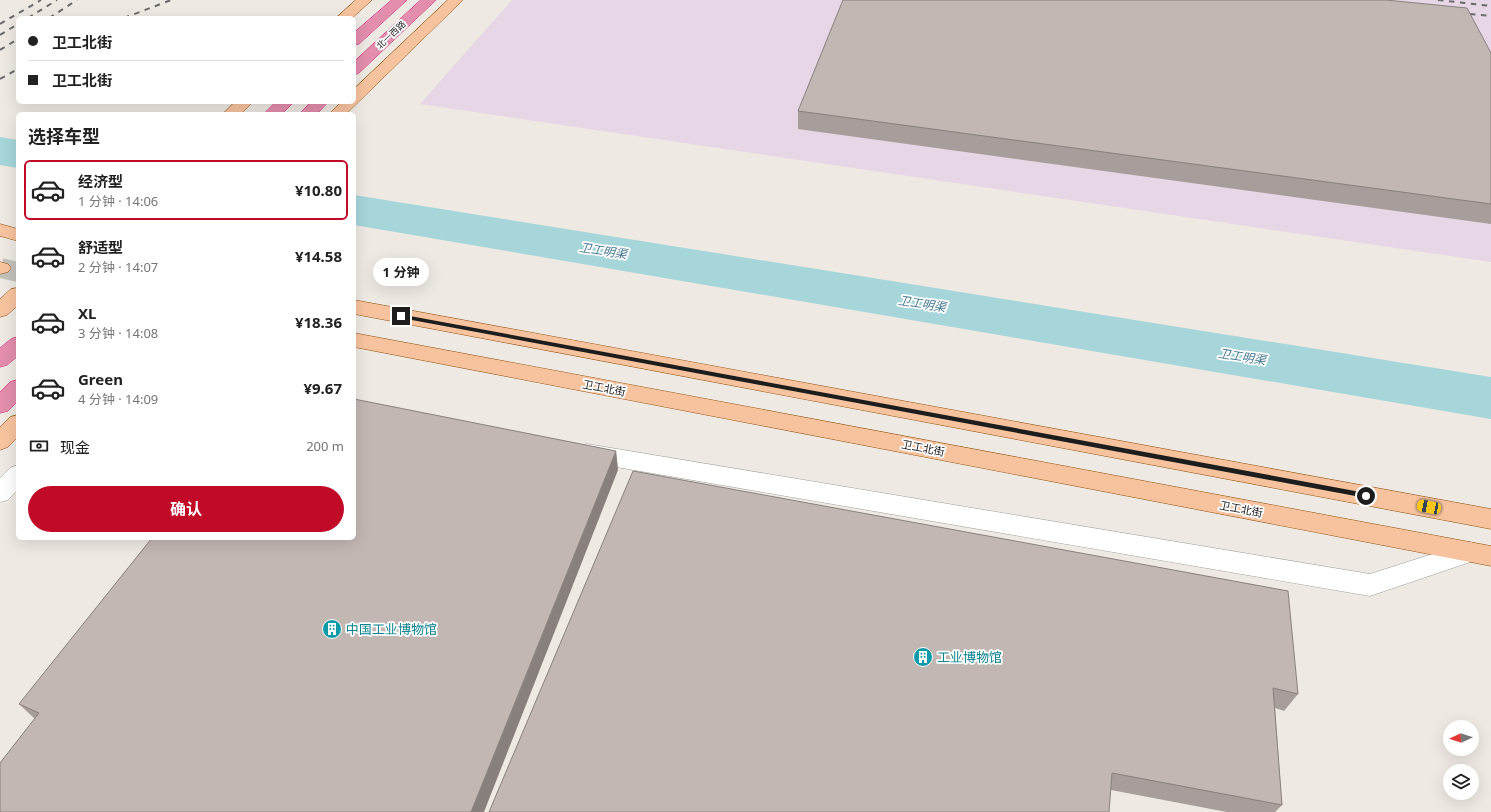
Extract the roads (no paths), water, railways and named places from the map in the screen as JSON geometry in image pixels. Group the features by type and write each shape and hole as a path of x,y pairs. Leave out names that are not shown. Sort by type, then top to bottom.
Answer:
{"highway":[{"name":"北一西路","path":"356,39 400,0"},
{"name":"北一西路","path":"356,68 429,0"},
{"path":"274,112 284,104"},
{"path":"310,112 318,104"},
{"path":"0,360 16,346"},
{"path":"0,405 16,390"}],"main road":[{"path":"346,16 365,0"},
{"path":"356,96 456,0"},
{"path":"233,112 243,104"},
{"path":"339,112 348,104"},
{"path":"0,230 16,234"},
{"path":"0,310 16,296"},
{"path":"356,307 1491,519"},
{"name":"卫工北街","path":"356,340 1480,554"},
{"path":"0,441 16,425"}],"street":[{"path":"567,450 1370,585 1480,554"},
{"path":"0,493 16,476"}],"waterway":[{"name":"卫工明渠","path":"0,151 16,154"},
{"name":"卫工明渠","path":"356,210 1491,398"}],"tunnel":[{"path":"1,268 16,272"}],"railway":[{"path":"0,24 41,0"},
{"path":"31,16 57,0"},
{"path":"52,16 77,0"},
{"path":"129,16 171,0"},
{"path":"1438,0 1491,6"},
{"path":"1459,13 1491,16"},
{"path":"0,35 16,25"},
{"path":"0,50 16,40"},
{"path":"0,79 16,70"}],"place":[{"name":"中国工业博物馆","path":"332,629"},
{"name":"工业博物馆","path":"923,657"}]}
